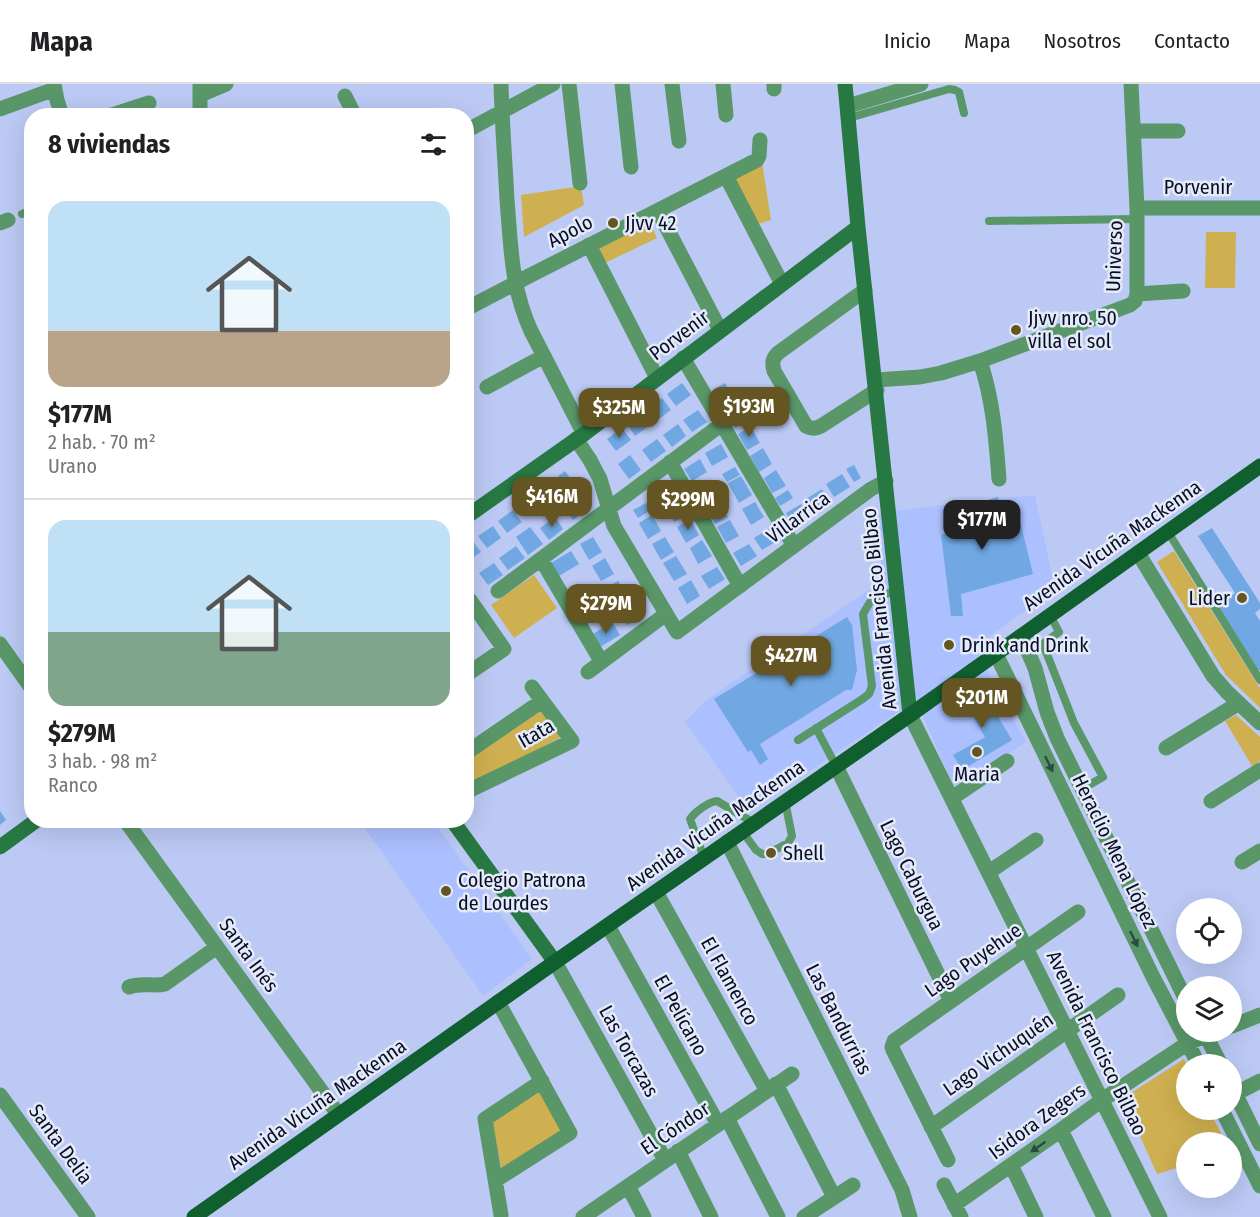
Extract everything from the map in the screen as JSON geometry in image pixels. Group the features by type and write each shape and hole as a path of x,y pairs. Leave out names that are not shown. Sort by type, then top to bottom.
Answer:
{"main road":[{"name":"Avenida Vicuña Mackenna","path":"194,1217 910,715 1260,466"}],"street":[{"path":"200,108 200,89 226,84"},
{"path":"501,84 511,247 515,283 524,316 596,471 611,520 666,614 588,672"},
{"path":"474,127 553,84"},
{"path":"569,84 580,183"},
{"path":"621,84 631,167"},
{"path":"672,84 679,141"},
{"path":"723,84 726,115"},
{"name":"Avenida Francisco Bilbao","path":"845,84 910,715 1160,1217"},
{"path":"848,112 921,84"},
{"name":"Universo","path":"876,385 930,375 980,360 1130,305 1135,301 1137,294 1137,214 1131,84"},
{"path":"0,109 54,86 60,108"},
{"path":"345,96 351,108"},
{"path":"134,108 149,103"},
{"path":"1133,131 1178,130"},
{"name":"Apolo","path":"474,305 757,160 760,140"},
{"path":"726,176 782,284"},
{"name":"Porvenir","path":"1137,214 1260,208"},
{"path":"658,211 720,330"},
{"name":"Porvenir","path":"474,511 580,436 858,227"},
{"path":"589,245 657,378"},
{"path":"865,290 778,353 772,365 806,426 811,428 821,426 876,385"},
{"path":"1137,294 1183,291"},
{"path":"488,387 544,356"},
{"path":"683,358 794,546"},
{"path":"980,360 993,409 999,479"},
{"path":"498,591 722,424"},
{"path":"670,462 740,586"},
{"name":"Villarrica","path":"666,614 677,632 886,481"},
{"path":"1138,553 1209,671 1219,684 1260,723"},
{"path":"541,559 601,661"},
{"path":"474,610 504,649 474,670"},
{"name":"Heraclio Mena López","path":"1021,636 1040,685 1051,724 1176,980"},
{"path":"0,644 24,678"},
{"name":"Heraclio Mena López","path":"996,654 1156,984 1194,1054"},
{"path":"1017,699 1017,692 1025,683 1040,685"},
{"name":"Itata","path":"474,788 572,741 532,687"},
{"path":"474,748 542,701"},
{"path":"1166,748 1239,703"},
{"path":"952,798 1006,761"},
{"name":"Lago Caburgua","path":"836,766 951,1001"},
{"path":"1211,801 1260,770"},
{"path":"0,847 26,828"},
{"name":"Santa Inés","path":"131,828 338,1114"},
{"path":"458,828 555,962"},
{"path":"989,872 1036,840"},
{"name":"Las Bandurrias","path":"727,842 902,1190 910,1217"},
{"path":"1242,862 1260,851"},
{"path":"1109,887 1116,889 1121,887 1125,882 1125,875"},
{"name":"El Flamenco","path":"656,892 834,1197"},
{"name":"Lago Puyehue","path":"932,1127 893,1050 893,1044 897,1038 1078,912"},
{"name":"El Pelícano","path":"608,926 778,1217"},
{"path":"129,987 140,984 165,984 217,947"},
{"name":"Las Torcazas","path":"555,962 665,1160"},
{"name":"Lago Vichuquén","path":"932,1127 1118,994"},
{"path":"495,1180 570,1132 498,1002"},
{"path":"1242,1022 1260,1015"},
{"name":"Isidora Zegers","path":"958,1211 1011,1165 1102,1100 1188,1043"},
{"name":"El Cóndor","path":"583,1217 792,1074"},
{"path":"501,1215 485,1119 542,1081"},
{"path":"1242,1087 1260,1081"},
{"name":"Santa Delia","path":"0,1095 88,1217"},
{"path":"1242,1108 1260,1144"},
{"path":"1227,1120 1260,1186"},
{"path":"932,1127 948,1160"},
{"path":"1061,1130 1104,1217"},
{"path":"678,1151 711,1217"},
{"path":"1011,1165 1036,1217"},
{"path":"804,1217 853,1185"},
{"path":"945,1185 958,1211"},
{"path":"628,1186 644,1217"}],"lane":[{"path":"848,112 949,90 958,92 964,112"},
{"path":"10,219 24,213"},
{"path":"989,221 1137,214"},
{"path":"1168,532 1260,680"},
{"path":"798,740 869,694 872,686 863,615 870,602 897,588"},
{"path":"1050,615 1059,632 1043,644 1074,723 1103,777 1082,789"},
{"path":"816,728 836,766"},
{"path":"704,858 690,819 692,815 713,801 717,801 748,827 756,850 767,854 788,843 792,836 785,801"}],"shaded area":[{"path":"762,162 771,220 758,224 730,174"},
{"path":"581,186 584,205 524,237 521,195"},
{"path":"650,223 657,238 605,263 598,248"},
{"path":"1206,232 1236,232 1235,288 1205,288"},
{"path":"1035,495 1055,590 974,647 1026,742 955,790 916,700 749,811 685,722 704,702 883,580 875,513"},
{"path":"1174,551 1260,688 1260,708 1226,675 1157,562"},
{"path":"534,575 557,608 514,638 491,605"},
{"path":"542,710 561,737 474,784 474,755"},
{"path":"1236,715 1260,737 1260,761 1252,766 1225,721"},
{"name":"Colegio Patrona de Lourdes","path":"365,828 438,828 532,959 483,996"},
{"path":"1176,1064 1176,1120 1214,1120 1220,1132 1176,1132 1176,1168 1157,1174 1123,1098"},
{"path":"540,1091 562,1131 502,1171 492,1122"}],"building":[{"path":"682,383 691,395 676,406 667,394"},
{"path":"725,383 735,399 722,406 713,390"},
{"path":"662,398 671,410 656,421 647,409"},
{"path":"736,401 748,421 735,428 723,409"},
{"path":"698,410 707,422 692,432 683,420"},
{"path":"641,413 650,425 635,436 627,424"},
{"path":"678,424 686,436 672,447 663,435"},
{"path":"751,427 760,443 747,450 738,434"},
{"path":"622,428 631,440 616,451 607,439"},
{"path":"657,439 666,451 651,462 642,450"},
{"path":"721,444 728,457 712,466 705,453"},
{"path":"763,448 772,464 759,472 750,456"},
{"path":"630,455 641,470 629,479 618,464"},
{"path":"700,459 707,472 692,481 684,469"},
{"path":"854,465 861,478 854,482 846,469"},
{"path":"735,467 740,475 727,482 722,474"},
{"path":"776,470 786,486 772,493 764,478"},
{"path":"565,471 574,483 567,488 558,476"},
{"path":"842,474 850,487 834,497 826,484"},
{"path":"741,476 752,495 739,503 728,483"},
{"path":"553,479 562,491 548,502 539,490"},
{"path":"668,483 675,496 659,506 652,493"},
{"path":"710,485 728,517 715,524 697,493"},
{"path":"822,489 829,502 814,511 806,499"},
{"path":"788,490 793,498 780,506 775,498"},
{"path":"533,495 542,507 528,517 519,505"},
{"path":"574,497 585,511 573,520 562,506"},
{"path":"998,497 1005,524 1020,521 1033,574 961,594 963,616 951,616 941,535 956,531 951,511"},
{"path":"755,502 764,517 751,525 742,509"},
{"path":"646,503 651,510 638,518 633,510"},
{"path":"801,504 809,517 793,526 786,513"},
{"path":"682,507 687,515 674,522 670,514"},
{"path":"513,510 522,522 507,533 498,521"},
{"path":"652,515 661,531 648,539 639,523"},
{"path":"555,517 563,529 549,540 540,528"},
{"path":"690,519 699,535 686,543 677,527"},
{"path":"730,520 739,536 726,543 717,527"},
{"path":"493,526 501,538 487,548 478,536"},
{"path":"530,527 543,544 528,555 516,537"},
{"path":"770,528 777,541 762,550 754,538"},
{"name":"Lider","path":"1212,528 1260,603 1260,609 1255,613 1260,621 1260,670 1258,671 1216,605 1235,593 1198,536"},
{"path":"593,537 602,552 589,560 580,544"},
{"path":"665,537 674,552 661,560 652,544"},
{"path":"702,540 712,556 698,564 690,548"},
{"path":"474,543 481,552 474,557"},
{"path":"749,544 757,556 741,566 733,553"},
{"path":"516,546 525,558 508,570 499,558"},
{"path":"571,551 579,564 559,576 551,563"},
{"path":"676,556 687,574 674,581 663,563"},
{"path":"605,558 614,574 601,581 592,566"},
{"path":"494,563 503,575 488,585 479,573"},
{"path":"717,567 725,579 709,589 701,576"},
{"path":"691,580 700,596 687,604 678,588"},
{"path":"618,581 629,599 616,607 605,588"},
{"path":"631,602 640,618 627,625 618,610"},
{"path":"847,617 852,625 857,670 852,690 846,690 760,744 768,759 760,765 751,750 748,752 714,699"},
{"path":"612,622 620,635 600,647 593,634"},
{"path":"979,685 1012,740 962,770 953,755 985,737 961,696"},
{"path":"0,811 6,820 0,825"}],"place":[{"name":"Jjvv 42","path":"613,223"},
{"name":"Jjvv nro. 50 villa el sol","path":"1016,330"},
{"name":"Lider","path":"1242,598"},
{"name":"Drink and Drink","path":"949,645"},
{"name":"Maria","path":"977,752"},
{"name":"Shell","path":"771,853"},
{"name":"Colegio Patrona de Lourdes","path":"446,891"}]}
